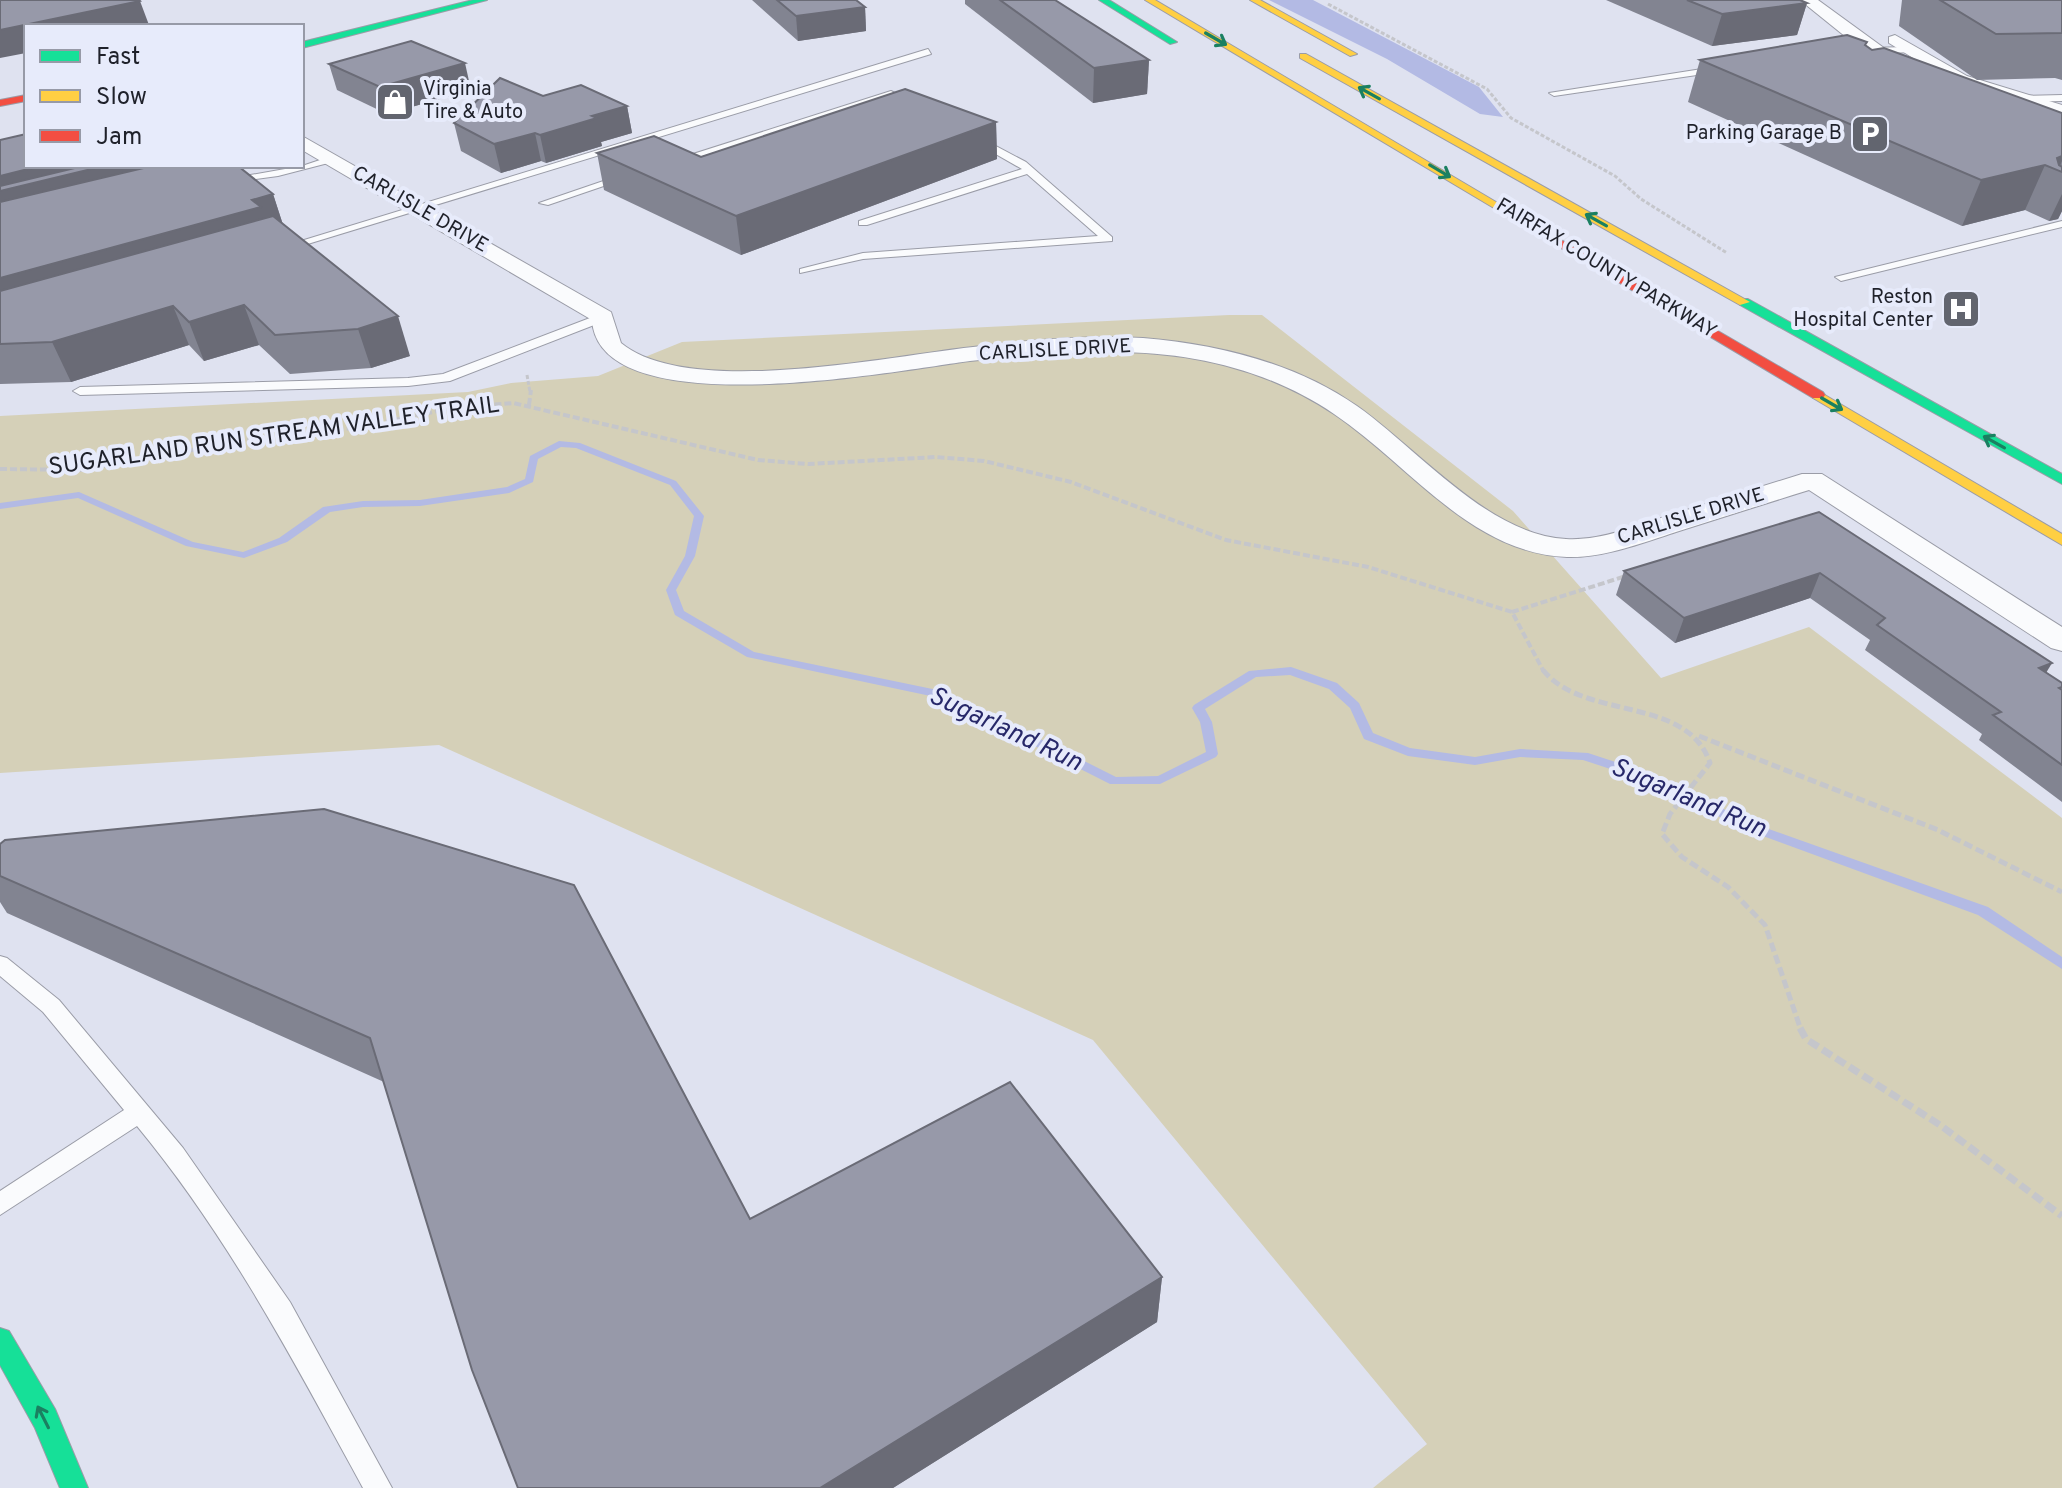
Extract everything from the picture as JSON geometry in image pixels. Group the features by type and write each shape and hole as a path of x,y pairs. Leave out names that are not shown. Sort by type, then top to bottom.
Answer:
{"main road":[{"path":"304,32 431,0"},
{"path":"304,45 483,0"},
{"path":"1103,0 1192,53"},
{"name":"FAIRFAX COUNTY PARKWAY","path":"1149,0 2062,540"},
{"path":"1254,0 1368,62"},
{"name":"FAIRFAX COUNTY PARKWAY","path":"1291,49 2062,480"},
{"path":"0,103 24,98"},
{"path":"0,116 24,111"},
{"path":"1537,165 1865,370"},
{"path":"1396,168 1799,385"},
{"path":"1604,267 1658,282 1762,339"},
{"path":"0,1340 45,1419 74,1488"}],"street":[{"path":"1808,0 1873,50 1974,99 2062,125"},
{"path":"1877,27 1909,50 1922,74 2062,111"},
{"name":"CARLISLE DRIVE","path":"304,143 603,317 605,338 615,351 631,360 676,372 729,378 1104,345 1166,349 1265,370 1344,409 1479,515 1520,538 1565,549 1612,542 1812,480 2062,641"}],"lane":[{"path":"1849,52 1909,50"},
{"path":"268,252 928,52"},
{"path":"1554,93 1740,66"},
{"path":"665,165 891,94 929,113"},
{"path":"2014,99 2062,98"},
{"path":"804,271 863,256 1108,239 1030,170 968,134"},
{"path":"304,165 332,159"},
{"path":"220,182 288,168"},
{"path":"863,223 1030,170"},
{"path":"544,203 634,174"},
{"path":"1841,277 2062,224"},
{"path":"80,391 392,383 445,378 603,317"},
{"path":"0,964 51,1006 175,1155 281,1311 378,1488"},
{"path":"0,1204 139,1112"}],"path":[{"path":"1320,0 1487,89 1511,118 1615,176 1641,199 1730,255"},
{"name":"SUGARLAND RUN STREAM VALLEY TRAIL","path":"0,469 40,472 106,467 271,436 356,428 452,408 513,403 547,408 758,460 808,464 936,457 984,461 1071,482 1226,540 1368,567 1512,612"},
{"path":"1633,573 1512,612 1534,660 1559,686 1591,701 1674,724 1938,830 2062,892"},
{"path":"1694,734 1709,754 1705,772 1662,827 1666,842 1682,857 1728,887 1765,925 1795,1019 1806,1039 1940,1125 2062,1216"}],"shaded area":[{"path":"1262,315 1513,511 1661,678 1809,627 2062,818 2062,1488 1373,1488 1427,1444 1093,1040 439,745 0,773 0,416 468,392 511,383 598,376 682,342"}],"water":[{"path":"1269,0 1313,0 1479,87 1503,117 1480,114 1387,59"}],"building":[{"path":"0,0 140,1 24,24 0,30"},
{"path":"777,0 856,0 865,7 796,16"},
{"path":"1000,0 1055,0 1149,60 1094,68"},
{"path":"1687,0 1800,0 1807,3 1722,14"},
{"path":"1940,0 2062,0 2062,33 1996,34"},
{"path":"1847,35 1867,42 1865,45 1872,50 1884,48 2062,113 2062,156 2057,158 2062,172 2045,165 1981,180 1700,60"},
{"path":"411,41 465,63 380,87 329,64"},
{"path":"500,78 543,96 581,85 627,106 540,135 535,133 494,144 454,123"},
{"path":"905,89 996,122 736,216 597,153 654,136 701,157"},
{"path":"24,134 24,168 32,168 0,176 0,140"},
{"path":"75,168 96,168 0,191 0,186"},
{"path":"144,168 240,168 273,194 252,200 261,207 0,278 0,202"},
{"path":"273,216 398,316 358,329 275,335 244,305 189,322 173,306 52,342 0,344 0,291"},
{"path":"1819,512 2052,663 2039,668 2062,683 2059,688 2062,690 2062,765 1993,715 2001,712 1877,625 1885,618 1820,573 1684,618 1624,571"},
{"path":"324,809 574,885 750,1219 1010,1082 1162,1277 820,1488 518,1488 472,1370 370,1038 0,876 0,844 5,840"}],"waterway":[{"name":"Sugarland Run","path":"0,506 79,495 190,544 244,555 283,540 327,509 363,504 420,503 509,490 530,480 533,458 559,444 577,445 673,483 699,516 690,556 671,590 679,613 751,655 943,695 1114,781 1160,780 1212,754 1206,722 1198,708 1253,674 1291,671 1333,686 1355,706 1368,736 1408,752 1475,761 1520,753 1584,756 1657,780 1745,825 1983,911 2062,964"}],"traffic: fast":[{"path":"304,45 483,0"},
{"path":"1103,0 1173,42"},
{"path":"1744,302 2062,480"},
{"path":"0,1340 45,1419 74,1488"}],"traffic: slow":[{"path":"1149,0 1513,215"},
{"path":"1254,0 1353,54"},
{"path":"1303,56 1744,302"},
{"path":"1818,395 2062,540"}],"traffic: jam":[{"path":"0,103 24,98"},
{"path":"1513,215 1818,395"}],"place":[{"name":"Virginia Tire & Auto","path":"395,102"},
{"name":"Parking Garage B","path":"1870,134"},
{"name":"Reston Hospital Center","path":"1961,309"}]}
